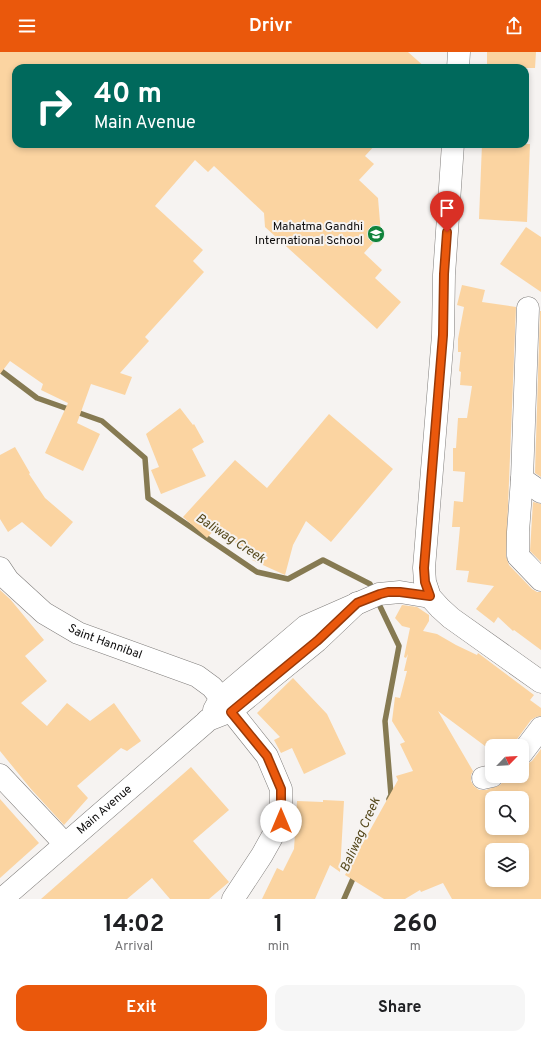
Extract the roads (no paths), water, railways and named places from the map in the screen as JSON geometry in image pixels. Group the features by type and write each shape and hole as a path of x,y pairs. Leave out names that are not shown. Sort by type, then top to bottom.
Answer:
{"street":[{"path":"458,64 459,52"},
{"path":"452,148 444,274 443,335 424,568 425,582 430,596 451,618 541,682"},
{"path":"528,308 535,335 533,404 522,479 518,532 518,556 541,580"},
{"path":"522,479 541,492"},
{"name":"Saint Hannibal","path":"0,568 8,580 44,613 78,633 197,676 212,686 267,756 281,789 281,821 262,855 233,899"},
{"name":"Main Avenue","path":"2,899 226,705 306,626 357,603 388,592 430,596"},
{"path":"529,744 541,728"},
{"path":"0,775 65,844"}],"waterway":[{"name":"Baliwag Creek","path":"0,370 37,398 102,421 145,458 148,498 257,572 288,579 323,560 370,584 374,592"},
{"name":"Baliwag Creek","path":"377,600 399,646 385,721 391,795 389,799"},
{"name":"Baliwag Creek","path":"344,899 355,874"}],"place":[{"name":"Mahatma Gandhi International School","path":"376,234"}]}
